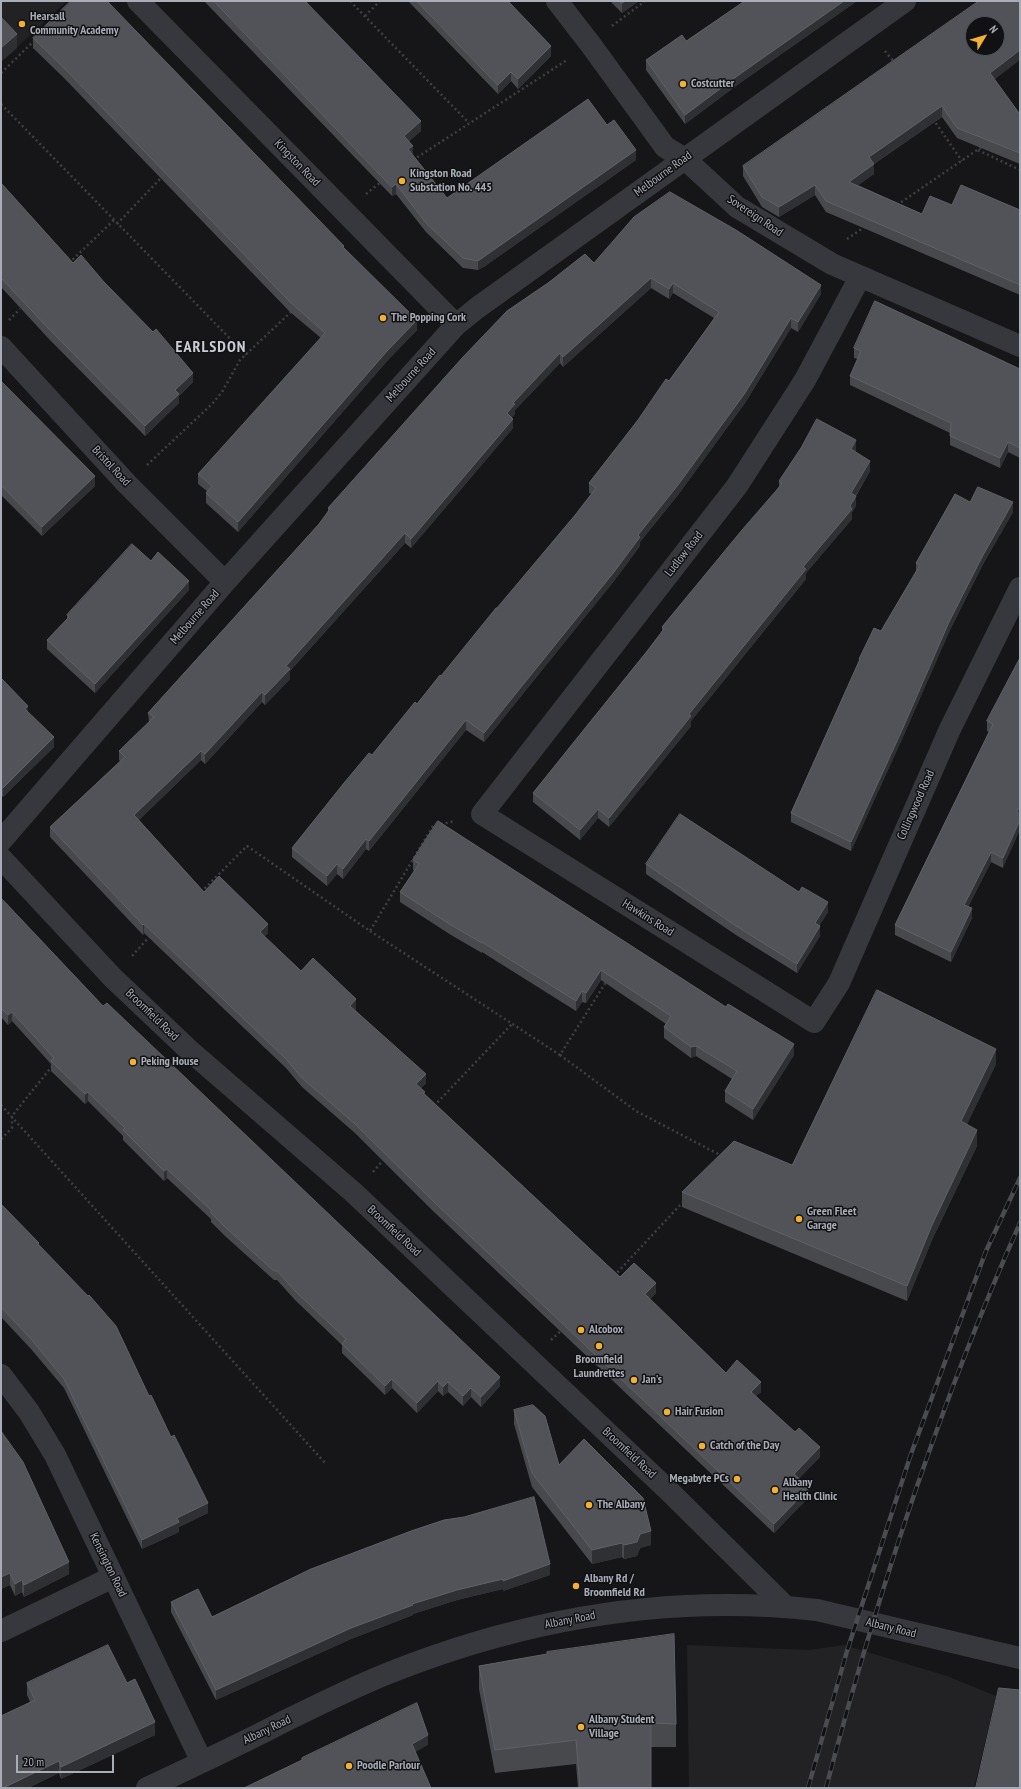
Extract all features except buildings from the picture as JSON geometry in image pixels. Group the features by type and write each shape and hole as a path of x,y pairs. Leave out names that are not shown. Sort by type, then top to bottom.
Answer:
{"street":[{"name":"Kingston Road","path":"138,1 456,325"},
{"name":"Sovereign Road","path":"557,1 665,147 684,159 737,207 832,264 1020,346"},
{"name":"Melbourne Road","path":"1,841 225,582 456,325 477,308 905,1"},
{"name":"Ludlow Road","path":"482,814 737,486 805,380 860,277"},
{"name":"Bristol Road","path":"1,347 127,484 225,582"},
{"name":"Collingwood Road","path":"814,1022 839,983 950,729 1020,588"},
{"name":"Hawkins Road","path":"482,814 814,1022"},
{"name":"Broomfield Road","path":"1,858 114,978 189,1050 353,1192 669,1491 785,1606"},
{"name":"Kensington Road","path":"1,1375 29,1412 54,1454 202,1762"},
{"path":"1,1631 113,1577"},
{"name":"Albany Road","path":"147,1788 329,1699 393,1671 458,1647 524,1629 583,1616 643,1609 708,1606 785,1606 817,1610 1019,1652"}],"path":[{"path":"350,1 469,123"},
{"path":"365,16 380,1"},
{"path":"410,162 591,45 622,17 645,1"},
{"path":"867,28 898,68"},
{"path":"1,73 36,40"},
{"path":"1,104 246,355"},
{"path":"932,118 962,161"},
{"path":"892,208 984,145"},
{"path":"978,150 1020,170"},
{"path":"117,224 161,178"},
{"path":"345,213 384,180"},
{"path":"67,266 114,220"},
{"path":"832,264 842,242 867,225"},
{"path":"127,484 212,404 222,392 240,360 297,306"},
{"path":"370,931 433,826 482,814"},
{"path":"196,897 247,846 370,931 560,1055 636,1111 726,1159"},
{"path":"114,978 152,934"},
{"path":"560,1055 608,980"},
{"path":"431,1108 512,1024"},
{"path":"1,1139 12,1128 12,1116 55,1062"},
{"path":"1,1105 326,1464"},
{"path":"353,1192 385,1158"},
{"path":"613,1278 689,1197"},
{"path":"532,1361 564,1328"}],"shaded area":[{"name":"Hearsall Community Academy","path":"1,1 67,1 1,62"},
{"path":"687,1645 809,1650 844,1645 947,1676 996,1696 974,1788 689,1788"}],"railway":[{"path":"808,1788 847,1651 911,1454 986,1251 1020,1178"},
{"path":"826,1788 866,1644 888,1572 936,1431 990,1292 1020,1223"}],"place":[{"name":"Hearsall Community Academy","path":"22,24"},
{"name":"Costcutter","path":"683,84"},
{"name":"Kingston Road Substation No. 445","path":"402,181"},
{"name":"The Popping Cork","path":"383,318"},
{"name":"Peking House","path":"133,1062"},
{"name":"Green Fleet Garage","path":"799,1219"},
{"name":"Alcobox","path":"581,1330"},
{"name":"Broomfield Laundrettes","path":"599,1346"},
{"name":"Jan's","path":"634,1380"},
{"name":"Hair Fusion","path":"667,1412"},
{"name":"Catch of the Day","path":"702,1446"},
{"name":"Megabyte PCs","path":"737,1479"},
{"name":"Albany Health Clinic","path":"775,1490"},
{"name":"The Albany","path":"589,1505"},
{"name":"Albany Rd / Broomfield Rd","path":"576,1586"},
{"name":"Albany Student Village","path":"581,1727"},
{"name":"Poodle Parlour","path":"349,1766"}],"district":[{"name":"EARLSDON","path":"211,347"}]}
